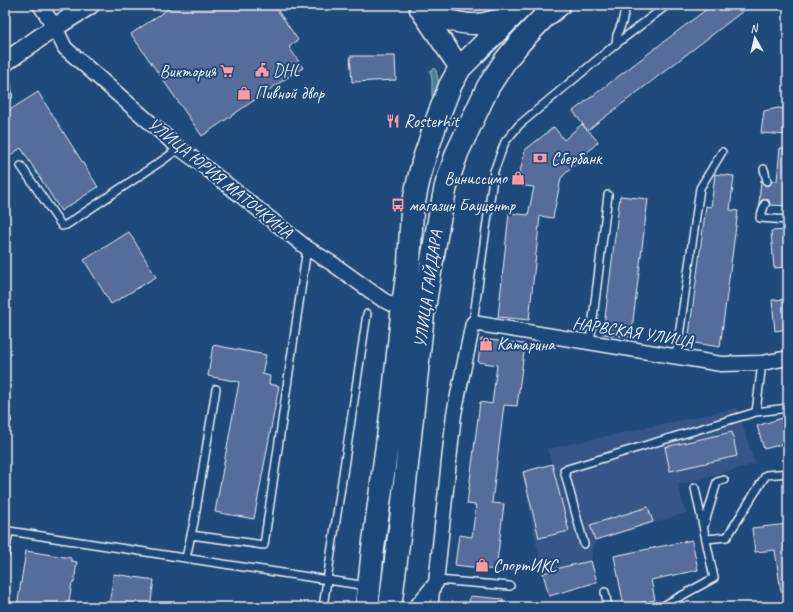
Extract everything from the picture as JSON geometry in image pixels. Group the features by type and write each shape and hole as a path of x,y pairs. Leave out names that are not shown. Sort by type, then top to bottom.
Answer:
{"main road":[{"name":"УЛИЦА ГАЙДАРА","path":"390,607 424,314 438,225 446,186 457,153 488,87 505,61 521,41 558,5"},
{"path":"420,9 460,68 488,87"},
{"path":"420,9 469,24 491,22 518,10"},
{"name":"УЛИЦА ГАЙДАРА","path":"368,597 409,263 412,212 417,187 438,117 450,86 460,68 518,10"}],"street":[{"name":"УЛИЦА ЮРИЯ МАТОЧКИНА","path":"40,5 65,48 179,148 308,248 383,300 391,304 404,305"},
{"path":"5,62 54,27 90,5"},
{"path":"416,607 437,581 454,414 473,323"},
{"name":"НАРВСКАЯ УЛИЦА","path":"473,323 721,364 762,363 788,358"}],"lane":[{"path":"616,44 616,35 622,23 626,5"},
{"path":"473,323 494,171 505,142 519,125 616,44 666,5"},
{"path":"5,72 8,96 5,98"},
{"path":"21,166 62,226 66,225 160,163 179,148"},
{"path":"676,357 700,188 722,152"},
{"path":"764,169 767,181"},
{"path":"590,343 608,195"},
{"path":"765,204 760,218 788,220"},
{"path":"191,535 264,545 308,248"},
{"path":"323,607 367,314"},
{"path":"756,412 762,363"},
{"path":"186,558 194,522 216,389"},
{"path":"584,544 564,470 756,412 788,408"},
{"path":"706,539 727,537 766,474 788,473"},
{"path":"703,528 717,482 724,480"},
{"path":"661,607 714,578 695,488"},
{"path":"5,555 9,531 326,579 368,597"},
{"path":"434,607 437,581 510,586"},
{"path":"605,592 608,607"}],"shaded area":[{"path":"737,408 755,464 678,485 686,513 595,541 591,560 597,583 549,596 542,573 522,471 552,464 547,449"}],"green space":[{"path":"470,5 497,5 486,9 470,11"},
{"path":"435,68 438,79 438,87 432,104 432,79 430,71"}],"building":[{"name":"Виктория","path":"174,5 274,5 298,40 289,47 303,68 202,136 131,34"},
{"path":"712,5 751,5 588,130 598,142 561,178 553,218 540,216 529,320 498,317 509,213 528,215 534,187 517,185 525,150 554,127 564,140 582,124 587,130 573,111"},
{"path":"350,56 395,56 396,80 352,82"},
{"path":"38,92 98,187 61,211 21,148 5,159 5,113"},
{"path":"778,108 788,109 788,135 761,133 764,111"},
{"path":"780,148 788,149 788,206 770,205 769,200 764,199 759,204 761,180 766,186 770,185 772,181 777,181"},
{"path":"715,174 734,176 730,210 738,211 720,347 688,342 706,206 711,207"},
{"path":"620,196 648,199 631,337 603,334"},
{"path":"788,230 788,267 774,268 771,231"},
{"path":"129,232 156,277 111,304 84,260"},
{"path":"788,299 788,329 775,331 772,300"},
{"path":"481,339 525,344 517,406 504,405 492,503 504,504 496,570 455,565 459,535 472,537 476,505 467,504 480,402 492,404 497,365 478,362"},
{"path":"213,345 266,355 262,374 270,376 269,384 279,386 254,519 215,512 239,382 208,376"},
{"path":"788,416 788,443 764,449 757,426"},
{"path":"732,432 737,456 670,471 665,447"},
{"path":"552,464 569,531 539,538 523,472"},
{"path":"648,507 653,522 595,540 590,525"},
{"path":"788,524 788,591 781,592 775,550 755,552 752,528"},
{"path":"692,540 698,570 651,580 655,600 624,606 614,556"},
{"path":"26,551 71,558 71,561 77,562 68,607 17,607"},
{"path":"591,561 597,582 549,596 543,573"},
{"path":"114,574 154,580 150,607 119,607 109,605"},
{"path":"470,596 503,599 503,607 469,607"}],"place":[{"name":"DHL","path":"262,70"},
{"name":"Виктория","path":"227,71"},
{"name":"Пивной двор","path":"244,93"},
{"name":"Rosterhit","path":"393,121"},
{"name":"Сбербанк","path":"540,158"},
{"name":"Виниссимо","path":"518,178"},
{"name":"магазин Бауцентр","path":"398,205"},
{"name":"Катарина","path":"486,344"},
{"name":"СпортИКС","path":"482,565"}]}
